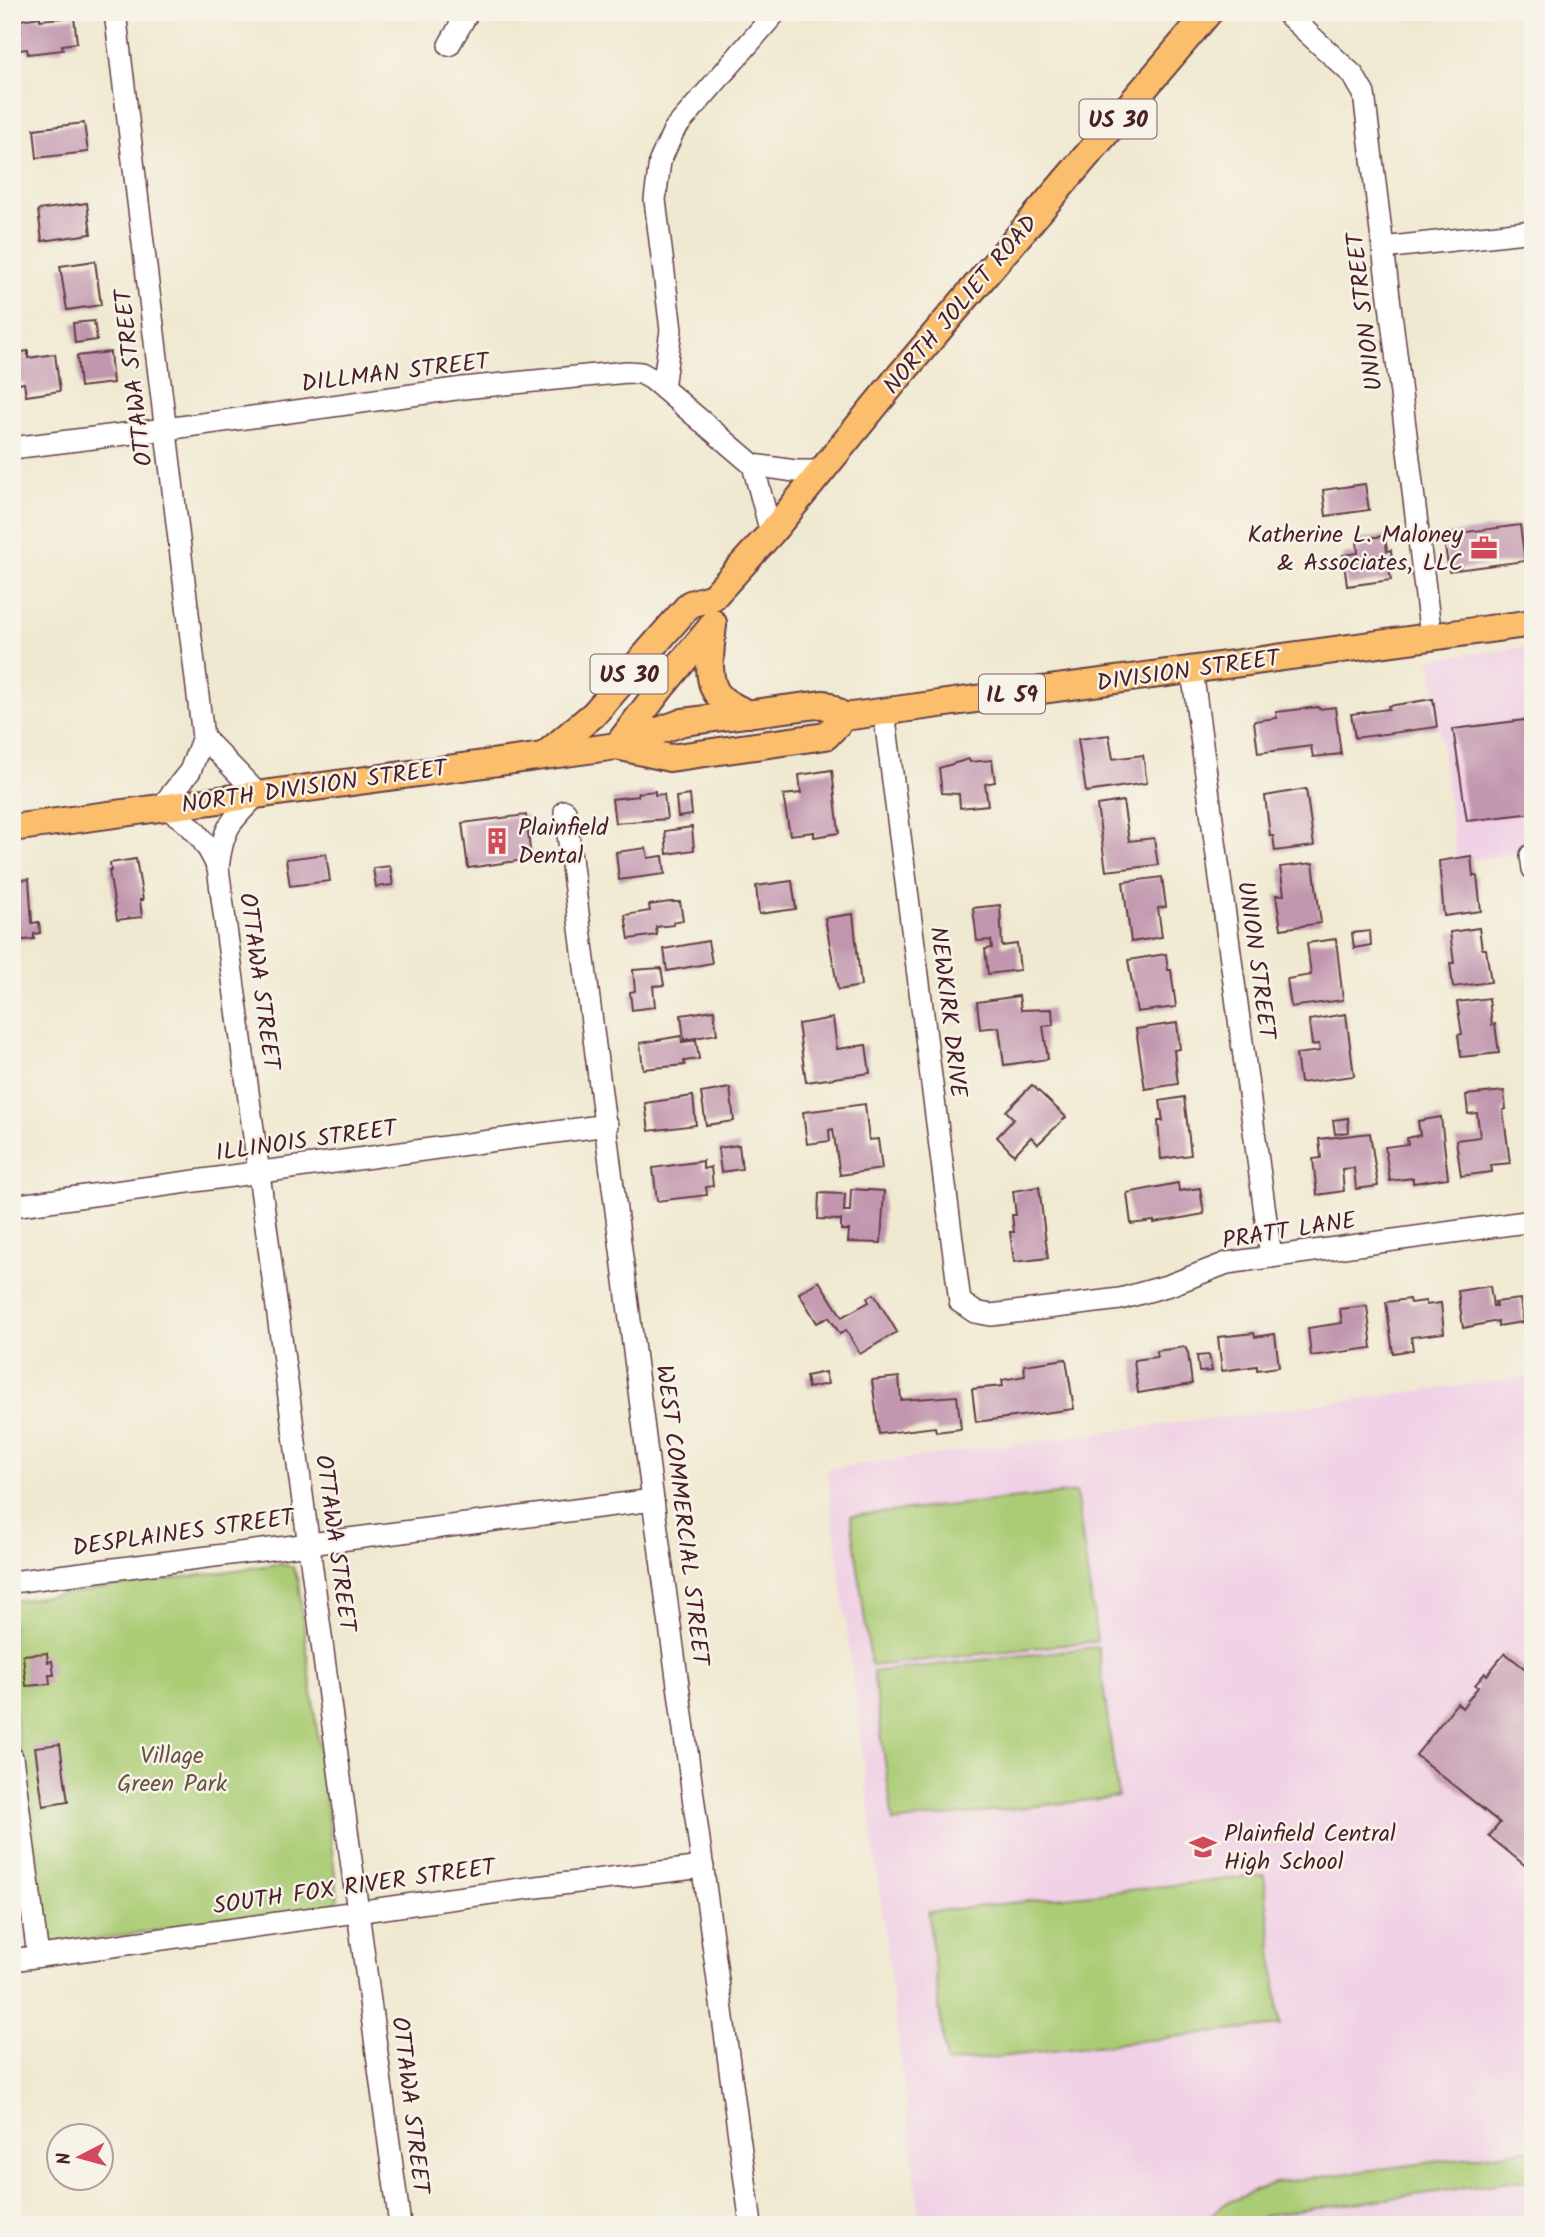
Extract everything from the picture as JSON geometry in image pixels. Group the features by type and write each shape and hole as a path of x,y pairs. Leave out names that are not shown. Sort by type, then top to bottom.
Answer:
{"main road":[{"name":"NORTH JOLIET ROAD","path":"545,755 594,715 690,604 713,597 771,533 984,275 1209,12"},
{"path":"713,597 709,660 716,692 721,698 748,714"},
{"name":"DIVISION STREET","path":"617,746 670,758 826,736 844,717 1533,624"},
{"name":"US 30","path":"617,746 713,625"},
{"name":"DIVISION STREET","path":"617,746 683,722 824,704 844,717"},
{"name":"NORTH DIVISION STREET","path":"12,828 617,746"}],"street":[{"name":"OTTAWA STREET","path":"116,12 203,737 190,771 162,806 193,827 209,847 218,868 400,2225"},
{"path":"449,45 468,12"},
{"path":"663,388 671,330 655,200 660,161 674,131 776,12"},
{"name":"UNION STREET","path":"1284,12 1353,75 1364,94 1431,637"},
{"path":"1383,248 1533,231"},
{"name":"DILLMAN STREET","path":"12,448 463,388 627,372 641,373 663,388 752,465"},
{"path":"771,533 752,465 820,471"},
{"name":"UNION STREET","path":"1192,670 1271,1256"},
{"name":"NEWKIRK DRIVE","path":"884,711 960,1302 975,1312"},
{"path":"203,737 258,794"},
{"name":"OTTAWA STREET","path":"218,868 224,833 231,821 258,794"},
{"name":"WEST COMMERCIAL STREET","path":"565,811 653,1500 751,2225"},
{"name":"ILLINOIS STREET","path":"12,1206 607,1125"},
{"name":"PRATT LANE","path":"975,1312 991,1315 1120,1299 1170,1285 1227,1263 1533,1221"},
{"name":"DESPLAINES STREET","path":"12,1582 653,1500"},
{"path":"12,1757 38,1956"},
{"name":"SOUTH FOX RIVER STREET","path":"12,1960 528,1888 703,1867"}],"shaded area":[{"path":"1533,646 1533,851 1457,862 1430,659"},
{"name":"Plainfield Central High School","path":"1533,1376 1533,2225 921,2225 827,1469"}],"green space":[{"path":"1076,1492 1097,1641 871,1666 851,1516"},
{"name":"Village Green Park","path":"279,1564 293,1567 298,1581 338,1898 334,1905 62,1944 49,1942 42,1928 12,1687 12,1601"},
{"path":"1098,1647 1118,1797 893,1822 873,1672"},
{"path":"1264,1875 1280,2025 946,2063 928,1912"},
{"path":"1533,2149 1533,2179 1267,2215 1245,2225 1199,2225 1224,2204 1274,2183"}],"building":[{"path":"40,17 40,20 74,17 77,43 62,45 63,50 28,54 27,49 12,51 12,34 21,33 20,20"},
{"path":"84,123 88,152 37,158 34,129"},
{"path":"87,203 91,234 42,241 38,210"},
{"path":"95,261 101,305 67,310 60,266"},
{"path":"94,321 97,340 75,343 73,323"},
{"path":"28,351 28,358 55,354 60,391 26,396 24,383 12,385 12,354"},
{"path":"110,352 113,383 80,387 77,356"},
{"path":"1365,484 1369,510 1326,516 1323,490"},
{"name":"Katherine L. Maloney & Associates, LLC","path":"1520,525 1525,561 1449,571 1443,535"},
{"path":"1385,536 1387,551 1391,550 1392,559 1388,560 1391,580 1347,586 1343,555 1358,553 1357,539"},
{"path":"1433,699 1437,727 1355,738 1351,714"},
{"path":"1335,707 1341,754 1313,757 1311,746 1258,753 1254,721 1277,718 1276,712"},
{"path":"1533,719 1533,813 1467,821 1453,729"},
{"path":"1109,735 1113,759 1143,755 1147,783 1086,792 1078,739"},
{"path":"969,759 970,762 992,760 995,782 985,784 988,805 960,808 959,794 942,793 939,768"},
{"path":"832,770 839,833 814,837 814,832 790,835 783,795 801,793 799,775"},
{"path":"1306,789 1314,846 1275,851 1273,836 1270,836 1265,796"},
{"path":"655,791 655,795 664,794 667,819 615,823 612,799"},
{"path":"690,795 692,815 678,817 676,797"},
{"path":"1123,801 1129,841 1154,838 1158,865 1106,871 1097,805"},
{"name":"Plainfield Dental","path":"526,815 531,859 468,868 462,823"},
{"path":"692,827 694,850 667,854 665,831"},
{"path":"646,848 648,858 663,856 665,874 619,880 616,852"},
{"path":"326,854 330,881 290,886 286,859"},
{"path":"1471,856 1473,876 1477,876 1481,911 1444,916 1439,861"},
{"path":"136,859 143,900 140,900 142,917 117,920 110,863"},
{"path":"1313,863 1321,923 1281,929 1276,895 1284,895 1280,867"},
{"path":"390,866 393,885 376,887 373,868"},
{"path":"1162,877 1166,907 1158,908 1162,937 1131,942 1123,882"},
{"path":"29,879 32,923 39,922 40,933 34,934 34,939 12,941 12,881"},
{"path":"792,881 796,909 759,914 756,886"},
{"path":"680,902 683,920 673,922 674,925 656,927 657,935 629,939 625,915 650,911 649,905"},
{"path":"1000,905 1002,946 1017,944 1020,970 988,974 985,949 992,948 991,940 977,941 973,908"},
{"path":"853,914 861,986 838,990 825,918"},
{"path":"1479,928 1482,949 1486,949 1491,982 1453,987 1450,963 1454,963 1450,932"},
{"path":"1370,931 1371,945 1354,948 1352,933"},
{"path":"1336,939 1343,1000 1291,1007 1287,979 1311,975 1307,943"},
{"path":"708,941 712,963 667,971 664,949"},
{"path":"1166,954 1176,1007 1137,1012 1128,960"},
{"path":"661,968 664,985 653,986 655,1007 632,1010 630,992 635,991 633,970"},
{"path":"1019,996 1021,1010 1052,1009 1053,1025 1043,1026 1048,1059 1004,1065 999,1027 980,1029 977,1002"},
{"path":"1489,998 1499,1053 1461,1057 1458,1035 1462,1034 1457,1002"},
{"path":"714,1010 717,1034 684,1040 681,1015"},
{"path":"1346,1014 1354,1076 1300,1083 1296,1054 1320,1051 1319,1044 1312,1045 1309,1020"},
{"path":"833,1018 837,1049 866,1045 870,1073 806,1082 798,1024"},
{"path":"1177,1023 1180,1049 1174,1050 1178,1084 1145,1089 1136,1029"},
{"path":"681,1036 682,1042 696,1040 699,1059 684,1061 685,1065 643,1069 640,1043"},
{"path":"1032,1085 1066,1117 1038,1144 1031,1137 1014,1155 997,1137 1014,1119 1006,1111"},
{"path":"730,1088 734,1121 706,1125 701,1093"},
{"path":"1504,1091 1506,1109 1503,1110 1510,1163 1491,1165 1492,1172 1461,1176 1456,1140 1480,1137 1477,1113 1468,1114 1466,1095"},
{"path":"693,1096 696,1125 649,1131 645,1103"},
{"path":"1184,1097 1191,1155 1161,1159 1158,1121 1163,1121 1160,1101"},
{"path":"865,1104 869,1140 878,1139 882,1169 840,1175 833,1129 829,1130 830,1141 807,1144 803,1112"},
{"path":"1441,1117 1448,1178 1413,1183 1413,1178 1390,1181 1385,1147 1408,1144 1407,1138 1420,1135 1418,1121"},
{"path":"1348,1118 1349,1132 1335,1134 1333,1120"},
{"path":"1370,1133 1378,1186 1356,1189 1354,1168 1342,1169 1344,1191 1317,1195 1313,1159 1321,1158 1319,1139"},
{"path":"739,1145 742,1169 721,1172 718,1148"},
{"path":"703,1161 703,1169 711,1167 713,1186 706,1187 707,1195 657,1201 653,1168"},
{"path":"1178,1183 1179,1191 1200,1188 1204,1214 1154,1223 1131,1224 1127,1193"},
{"path":"1039,1187 1048,1258 1014,1262 1010,1232 1014,1232 1012,1215 1016,1215 1013,1191"},
{"path":"851,1189 884,1191 881,1243 848,1242 849,1230 841,1230 841,1220 818,1219 819,1193 845,1194 844,1211 850,1211"},
{"path":"819,1281 842,1317 869,1302 867,1298 874,1294 897,1332 860,1354 846,1330 840,1334 829,1317 817,1323 799,1293"},
{"path":"1490,1286 1493,1306 1496,1306 1495,1302 1520,1299 1523,1322 1498,1326 1498,1321 1463,1328 1458,1291"},
{"path":"1409,1299 1410,1303 1426,1301 1426,1305 1441,1303 1444,1333 1411,1337 1413,1350 1393,1353 1386,1302"},
{"path":"1367,1306 1372,1348 1311,1356 1308,1328 1342,1323 1340,1309"},
{"path":"1254,1333 1255,1337 1275,1334 1279,1367 1257,1370 1257,1366 1222,1371 1218,1337"},
{"path":"1185,1347 1192,1384 1138,1393 1134,1360 1157,1357 1156,1351"},
{"path":"1209,1355 1212,1371 1199,1372 1197,1356"},
{"path":"1066,1359 1074,1409 976,1422 972,1389 1003,1386 1002,1380 1025,1376 1024,1365"},
{"path":"825,1372 828,1384 808,1388 806,1376"},
{"path":"899,1377 901,1400 957,1396 961,1429 936,1432 935,1427 879,1434 872,1380"},
{"path":"47,1653 48,1662 52,1661 54,1675 49,1675 50,1684 26,1686 23,1655"},
{"path":"1505,1653 1533,1675 1533,1872 1489,1836 1500,1823 1416,1755 1457,1703 1462,1708 1478,1687 1475,1685"},
{"path":"60,1744 68,1802 43,1806 35,1747"}],"place":[{"name":"Katherine L. Maloney & Associates, LLC","path":"1484,548"},
{"name":"Plainfield Dental","path":"497,841"},
{"name":"Plainfield Central High School","path":"1203,1847"}]}
